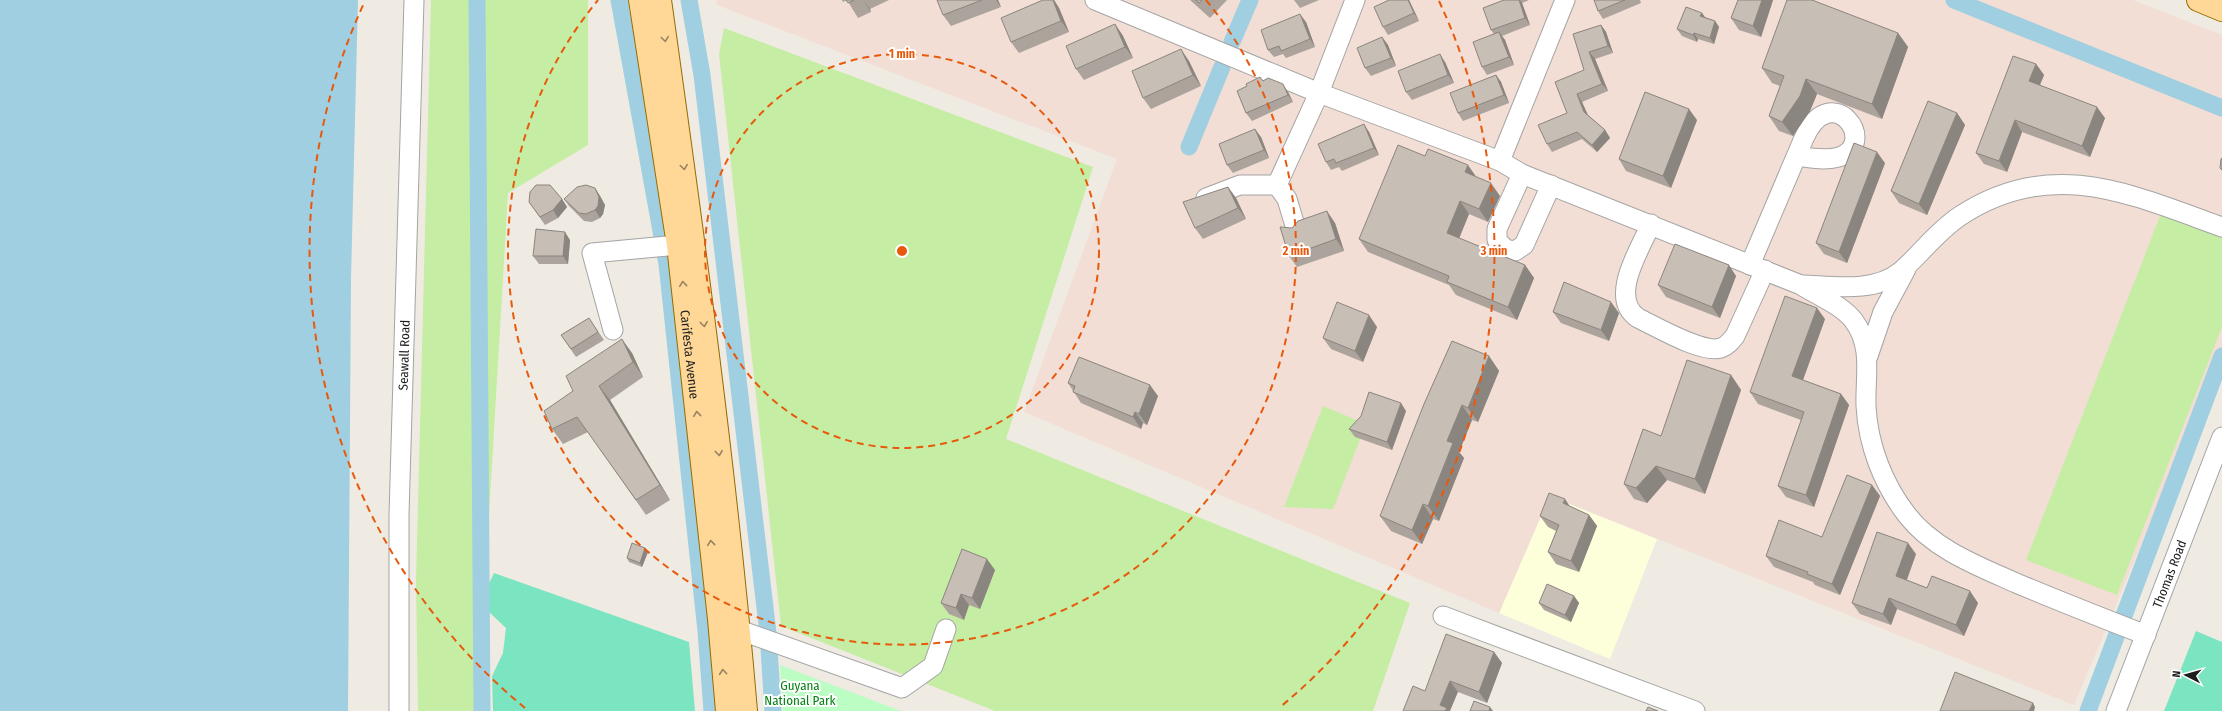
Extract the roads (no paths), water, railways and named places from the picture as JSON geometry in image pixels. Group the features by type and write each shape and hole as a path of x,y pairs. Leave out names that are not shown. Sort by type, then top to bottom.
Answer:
{"main road":[{"name":"Carifesta Avenue","path":"640,0 678,245 719,619 727,711"},
{"name":"Carifesta Avenue","path":"660,0 747,632 746,711"},
{"path":"2198,0 2222,10"}],"street":[{"name":"Seawall Road","path":"399,711 399,514 414,0"},
{"path":"1095,0 1319,93 1500,161 1522,174 1651,224 1801,285 1838,308 1853,320 1864,339 1867,350 1868,420 1875,454 1892,493 1918,528 1950,551 1997,574 2139,632"},
{"path":"1277,185 1319,93 1355,0"},
{"path":"1500,161 1565,0"},
{"path":"1651,224 1625,287 1624,299 1631,313 1638,318 1698,345 1714,349 1727,345 1735,336 1796,156"},
{"path":"1522,174 1497,229 1497,240 1505,249 1515,251 1524,245 1551,185"},
{"path":"1801,285 1848,286 1872,284 1885,280 1899,272 1938,232 1960,216 2005,194 2045,185 2068,184 2104,188 2129,194 2222,227"},
{"path":"1197,201 1240,185 1277,185"},
{"path":"1277,185 1287,198 1296,229"},
{"path":"613,330 592,253 678,245"},
{"path":"1867,369 1871,345 1883,312 1913,259"},
{"name":"Thomas Road","path":"2116,711 2139,632 2222,437"},
{"path":"1444,616 1695,711"},
{"path":"719,619 747,632 902,688 933,666 946,629"}],"water":[{"path":"0,0 358,0 351,279 348,711 0,711"}],"waterway":[{"path":"477,0 482,711"},
{"path":"619,0 667,264 706,631 712,711"},
{"path":"689,0 702,75 768,633 773,711"},
{"path":"1232,42 1250,0"},
{"path":"1954,0 2222,108"},
{"path":"1189,147 1222,67"},
{"path":"2088,711 2222,356"}],"park label":[{"name":"Guyana National Park","path":"800,692"}]}
